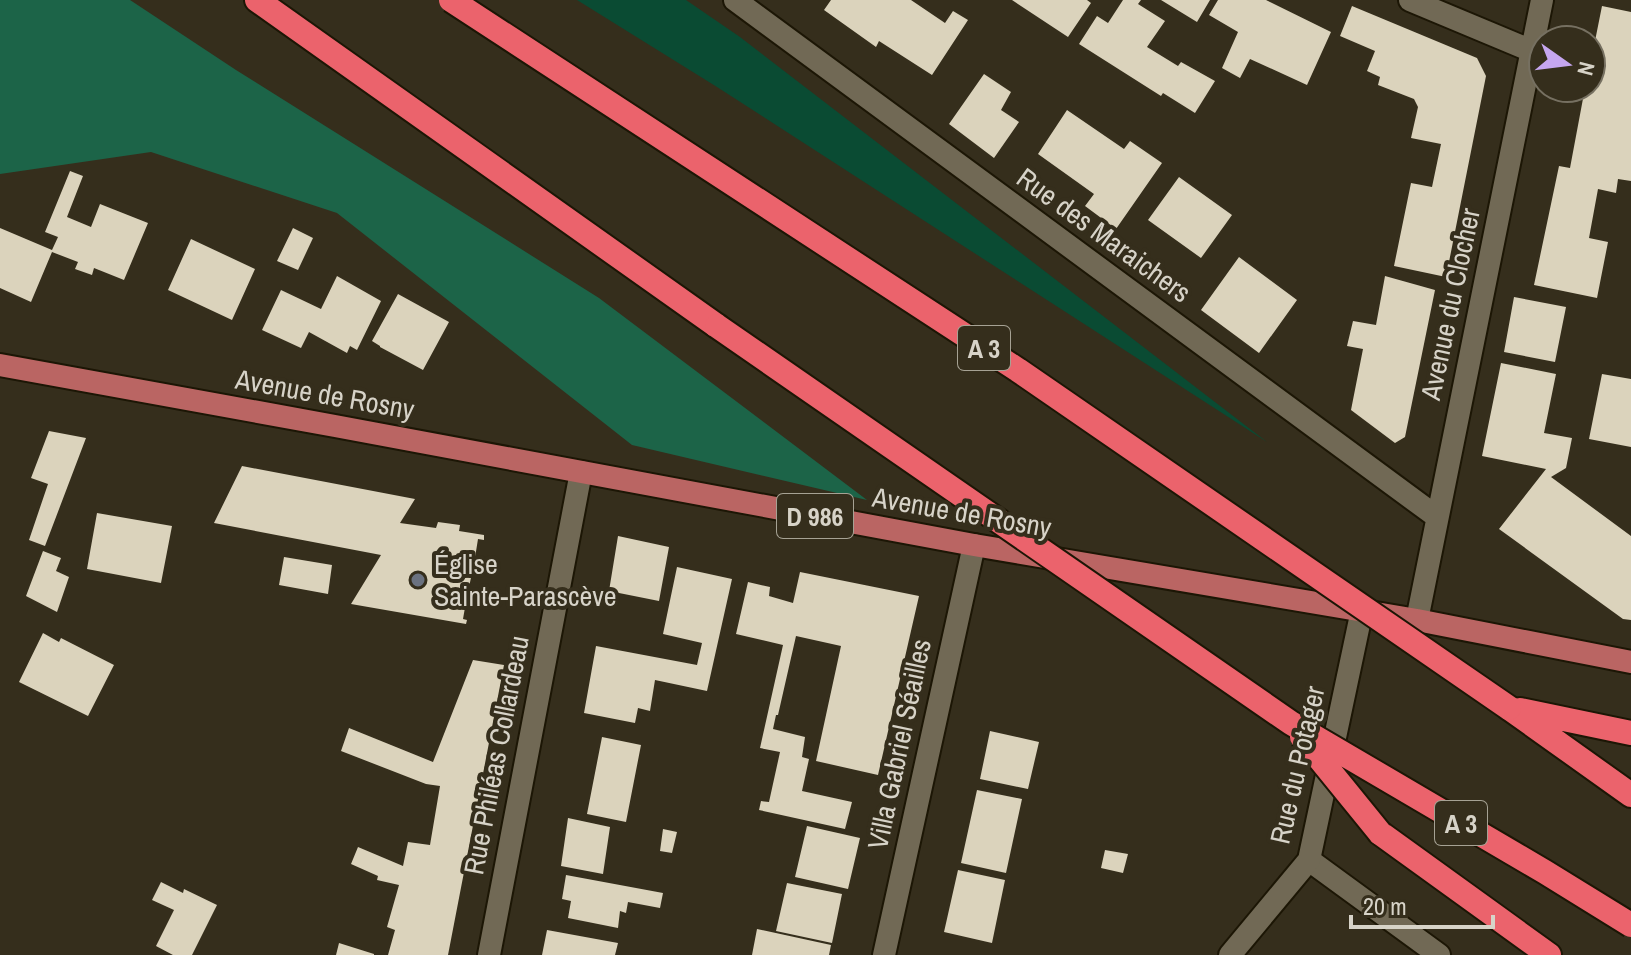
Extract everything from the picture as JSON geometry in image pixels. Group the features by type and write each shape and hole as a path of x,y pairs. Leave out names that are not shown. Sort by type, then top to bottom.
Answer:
{"highway":[{"name":"A 3","path":"257,0 717,326 1291,723 1631,925"},
{"name":"A 3","path":"451,0 1018,370 1631,795"},
{"path":"1509,708 1631,733"},
{"path":"1291,723 1380,833 1549,955"}],"main road":[{"name":"Avenue de Rosny","path":"0,365 974,545 1417,620 1631,662"}],"street":[{"name":"Rue des Maraichers","path":"735,0 1437,517"},
{"path":"1410,0 1527,49"},
{"name":"Avenue du Clocher","path":"1537,24 1542,0"},
{"name":"Avenue du Clocher","path":"1417,620 1527,76"},
{"name":"Rue Philéas Collardeau","path":"489,955 581,472"},
{"name":"Villa Gabriel Séailles","path":"884,955 974,545"},
{"name":"Rue du Potager","path":"1230,955 1309,860 1362,610"},
{"path":"1309,860 1439,955"}],"green space":[{"path":"0,0 130,0 599,298 867,500 632,445 337,213 151,152 0,174"},
{"path":"577,0 686,0 740,37 1267,442 717,87"}],"building":[{"path":"831,0 911,0 945,23 953,11 968,20 932,75 879,41 876,47 824,10"},
{"path":"1012,0 1087,0 1091,3 1068,37"},
{"path":"1123,0 1141,0 1138,4 1165,21 1147,47 1178,66 1181,62 1215,81 1195,113 1163,93 1161,96 1079,44 1097,16 1108,23"},
{"path":"1161,0 1210,0 1197,22"},
{"path":"1218,0 1266,0 1331,32 1307,85 1250,59 1240,78 1222,68 1238,32 1209,15"},
{"path":"1352,6 1477,58 1486,76 1446,277 1394,266 1411,183 1432,187 1441,144 1411,138 1418,107 1414,99 1378,85 1380,77 1367,71 1375,51 1340,36"},
{"path":"1602,6 1631,12 1631,181 1618,179 1616,193 1598,189 1589,238 1608,242 1597,298 1534,285 1559,166 1570,168 1582,104 1607,104 1607,24 1598,24"},
{"path":"984,74 1011,92 1001,110 1019,122 994,158 949,124"},
{"path":"1067,110 1124,149 1130,141 1162,163 1116,229 1085,206 1094,194 1038,154"},
{"path":"70,171 83,176 67,217 91,227 100,204 148,223 124,280 94,268 92,275 75,269 78,262 52,252 31,302 0,288 0,228 52,250 58,237 45,232"},
{"path":"1179,177 1232,215 1201,258 1148,220"},
{"path":"293,228 313,238 298,270 277,261"},
{"path":"191,239 255,269 232,320 168,290"},
{"path":"1239,257 1297,300 1259,353 1201,310"},
{"path":"337,276 381,301 357,350 350,346 347,353 309,332 301,348 262,330 281,290 321,309"},
{"path":"1385,276 1435,290 1405,437 1395,443 1351,410 1363,349 1347,346 1353,321 1376,325"},
{"path":"398,294 449,322 423,370 372,341"},
{"path":"1514,297 1566,307 1555,362 1504,352"},
{"path":"1501,363 1556,374 1544,433 1572,438 1566,468 1551,477 1631,536 1631,620 1623,619 1499,529 1546,469 1482,456"},
{"path":"1602,374 1631,379 1631,447 1589,439"},
{"path":"49,431 86,438 45,546 29,540 48,484 31,478"},
{"path":"242,466 415,499 400,523 436,528 438,522 460,525 459,531 484,535 484,540 478,539 474,564 477,564 477,569 473,568 468,592 472,593 472,597 467,596 463,619 467,620 466,624 351,604 381,555 214,523"},
{"path":"97,513 172,526 161,583 87,569"},
{"path":"618,536 669,547 659,601 609,591"},
{"path":"43,551 61,558 56,571 69,577 57,612 26,596"},
{"path":"284,557 332,565 328,594 279,585"},
{"path":"677,567 732,579 707,691 655,680 650,711 638,708 635,723 584,713 596,646 697,665 702,643 663,634"},
{"path":"800,572 919,596 878,775 816,761 841,646 796,636 773,729 805,737 802,757 809,759 802,791 852,802 845,829 759,810 761,801 769,802 780,752 760,748 783,645 736,634 748,582 770,587 769,596 793,603"},
{"path":"43,633 59,642 61,638 114,665 88,716 19,682"},
{"path":"473,660 504,665 448,955 388,955 395,930 387,927 399,885 377,880 378,876 351,864 358,847 403,866 408,842 430,845 440,786 426,784 341,751 349,728 433,762"},
{"path":"990,731 1039,742 1028,789 980,779"},
{"path":"602,737 641,745 626,822 587,814"},
{"path":"977,790 1022,799 1006,873 961,863"},
{"path":"568,818 610,827 603,874 561,866"},
{"path":"807,826 860,838 848,889 795,877"},
{"path":"663,829 677,832 672,853 660,851"},
{"path":"1105,850 1128,854 1123,873 1101,868"},
{"path":"958,870 1005,880 992,943 944,932"},
{"path":"566,875 663,893 660,908 628,902 626,913 620,911 618,928 568,918 571,901 562,899"},
{"path":"161,882 217,905 192,955 173,955 156,946 174,910 152,900"},
{"path":"787,883 842,894 832,943 776,931"},
{"path":"757,929 831,945 829,955 752,955"},
{"path":"547,930 618,943 615,955 542,955"},
{"path":"339,943 374,954 374,955 336,955"}],"place":[{"name":"Église Sainte-Parascève","path":"418,580"}]}
